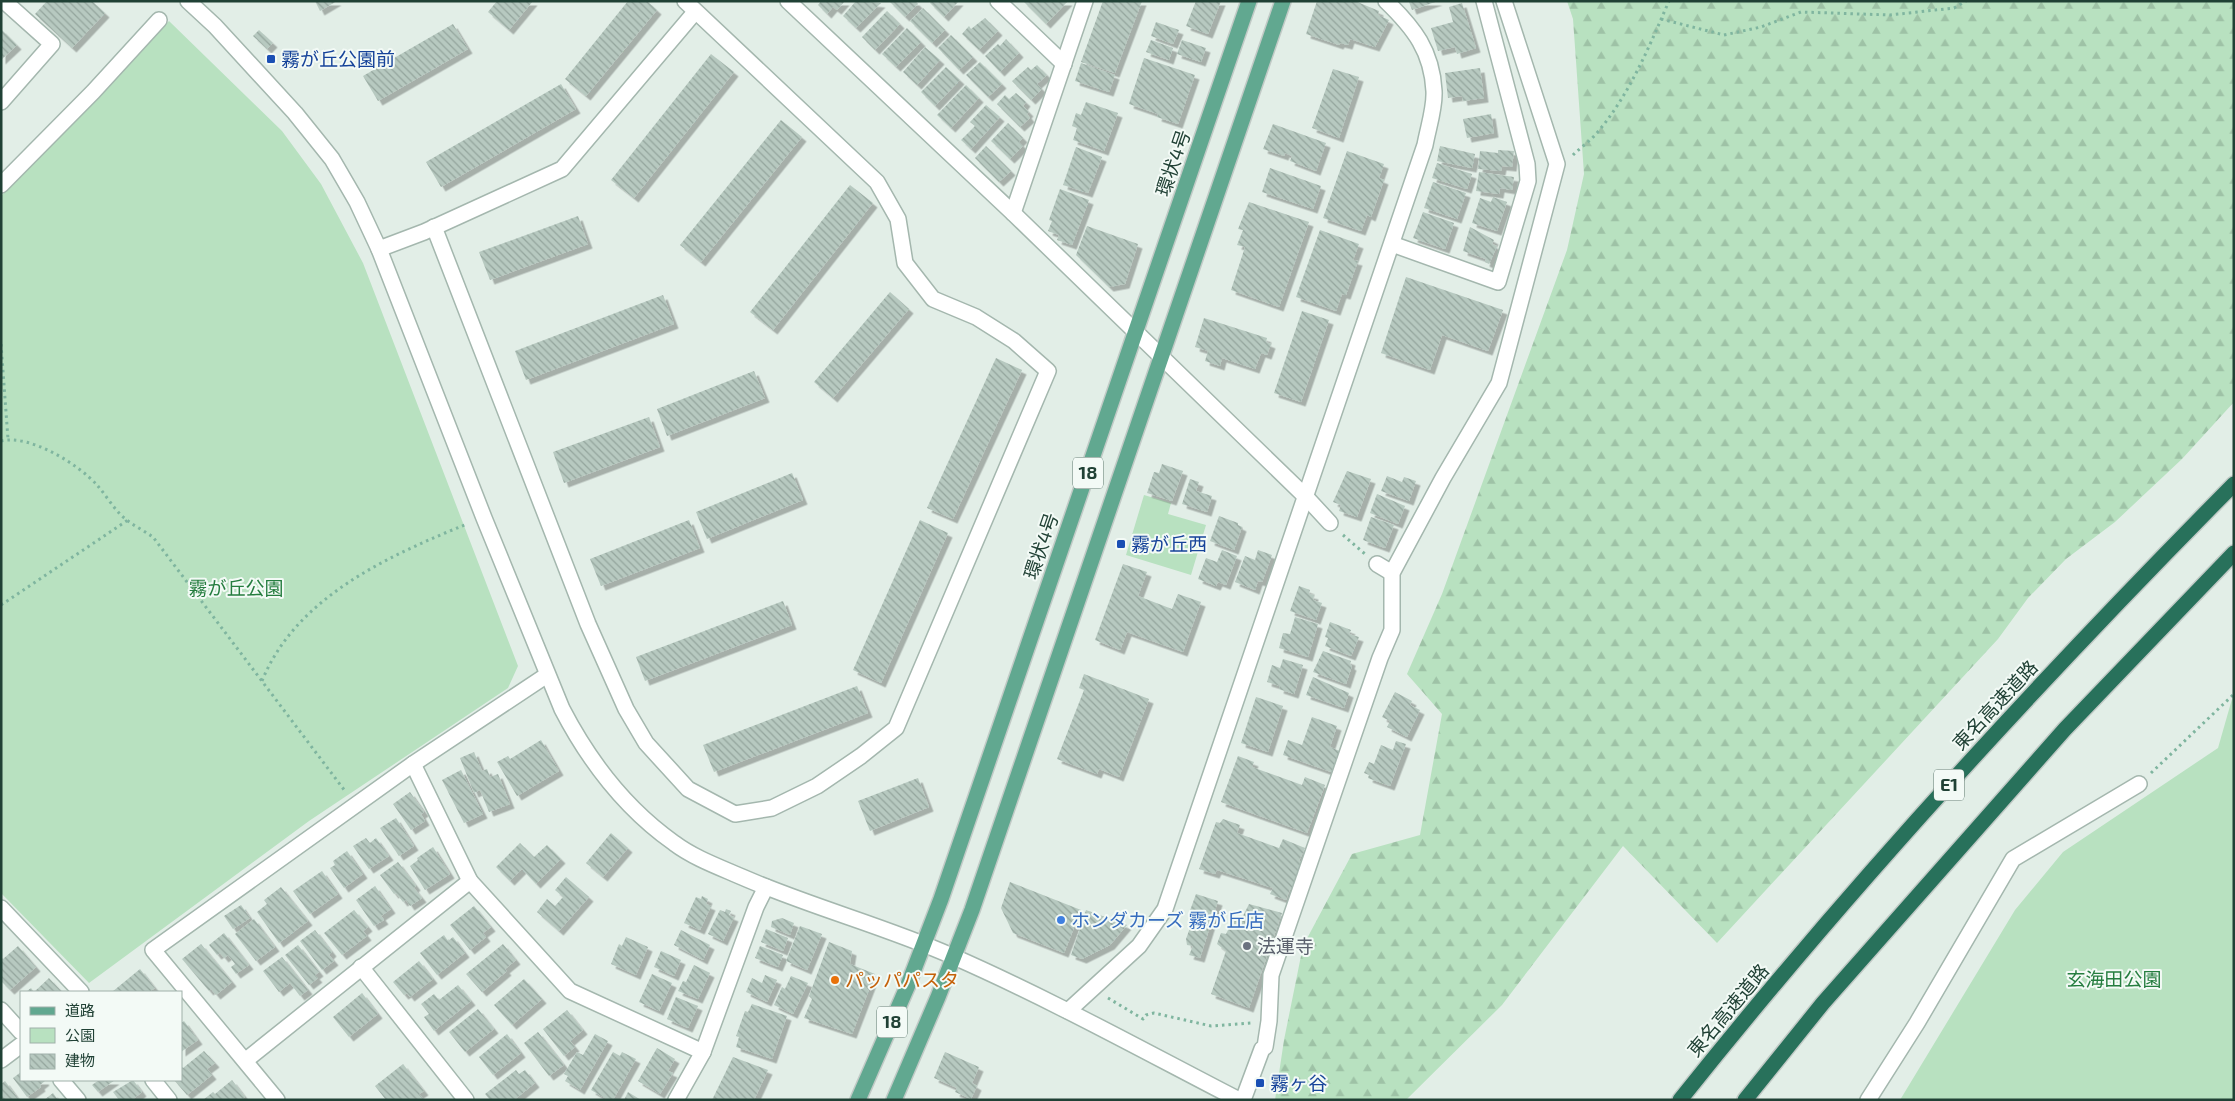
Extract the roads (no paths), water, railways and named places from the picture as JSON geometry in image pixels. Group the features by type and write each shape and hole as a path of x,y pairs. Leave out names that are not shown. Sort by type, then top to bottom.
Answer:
{"highway":[{"name":"東名高速道路","path":"1680,1100 1833,916 1994,735 2142,577 2234,484"},
{"name":"E1","path":"1745,1100 1823,1003 2058,736 2234,553"}],"main road":[{"name":"環状4号","path":"858,1100 924,944 1249,1"},
{"name":"18","path":"894,1100 954,957 1162,358 1283,1"}],"street":[{"path":"1,102 52,44 4,1"},
{"path":"188,1 288,105 332,159 357,202 379,250 547,675 572,730 590,757 618,792 646,821 675,844 710,863 766,887 895,932 954,957 1068,1011 1241,1100 1262,1049 1265,1047 1269,1021 1271,975 1380,658 1392,630 1392,573 1443,478 1499,383 1535,255 1557,164 1504,1"},
{"path":"788,1 1013,213 1306,497 1330,523"},
{"path":"998,1 1064,64"},
{"path":"1013,213 1085,1"},
{"path":"1068,1011 1138,946 1166,909 1425,145 1434,92 1426,51 1410,24 1386,1"},
{"path":"1392,244 1498,282 1528,181 1528,164 1484,1"},
{"path":"379,250 562,169 690,7 877,182 898,219 905,263 932,299 976,317 1014,341 1048,371 896,728 817,786 772,808 734,814 688,789 646,743 626,709 588,624 434,227"},
{"path":"1,185 93,92 158,20"},
{"path":"1376,564 1392,573"},
{"path":"277,1100 246,1060 153,950 413,764 547,675"},
{"path":"413,764 470,881 570,991 703,1052"},
{"path":"1868,1100 1917,1023 2013,860 2139,784"},
{"path":"246,1060 470,881"},
{"path":"676,1100 703,1052 756,907 766,887"},
{"path":"1,908 80,991"},
{"path":"361,967 466,1100"},
{"path":"1,1010 20,1031"},
{"path":"1,1060 20,1046"},
{"path":"63,1081 78,1100"},
{"path":"154,1081 169,1100"}],"place":[{"name":"霧が丘公園前","path":"271,59"},
{"name":"霧が丘西","path":"1121,544"},
{"name":"ホンダカーズ 霧が丘店","path":"1061,920"},
{"name":"法運寺","path":"1247,946"},
{"name":"パッパパスタ","path":"835,980"},
{"name":"霧ヶ谷","path":"1260,1083"}],"park label":[{"name":"霧が丘公園","path":"236,588"},
{"name":"玄海田公園","path":"2114,979"}]}
